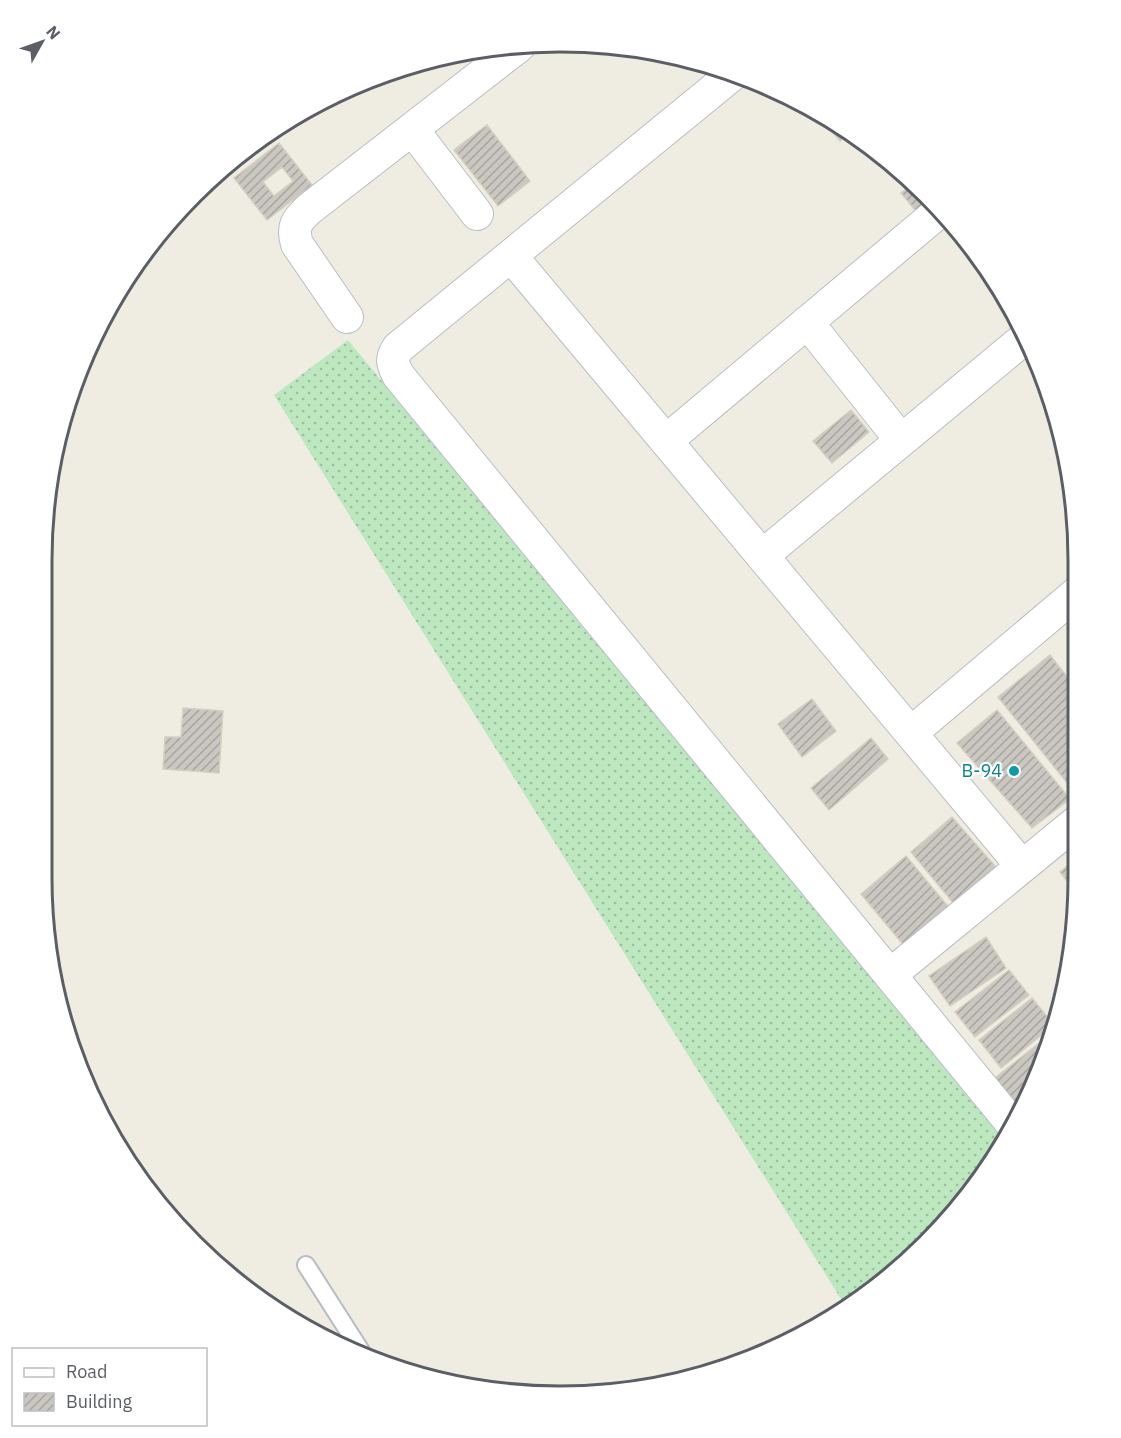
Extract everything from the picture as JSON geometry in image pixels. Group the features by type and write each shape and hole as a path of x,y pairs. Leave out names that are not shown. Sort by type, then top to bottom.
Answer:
{"street":[{"path":"347,317 297,244 294,234 296,224 309,209 506,56"},
{"path":"726,80 398,348 393,363 398,375 1007,1118"},
{"path":"412,129 477,214"},
{"path":"666,441 933,216"},
{"path":"511,256 1022,866"},
{"path":"807,322 901,440"},
{"path":"762,556 1019,343"},
{"path":"911,733 1068,600"},
{"path":"890,975 1068,829"}],"lane":[{"path":"306,1265 355,1342"}],"green space":[{"path":"348,340 1000,1131 964,1187 920,1237 870,1281 843,1300 842,1301 274,395"}],"building":[{"path":"487,125 530,181 498,206 454,150"},
{"path":"833,132 843,138 840,141"},
{"path":"279,143 312,185 267,220 234,178","holes":["282,167 293,181 274,196 263,182"]},
{"path":"906,189 927,209 919,215 901,193"},
{"path":"851,410 869,432 832,463 813,441"},
{"path":"1050,655 1068,678 1068,784 998,697"},
{"path":"812,699 836,731 802,757 778,724"},
{"path":"183,708 223,711 219,773 163,769 165,737 181,737"},
{"name":"B-94","path":"997,710 1068,797 1068,801 1032,828 957,743"},
{"path":"871,738 888,759 829,810 811,788"},
{"path":"952,817 1002,874 959,910 911,852"},
{"path":"906,856 951,910 906,948 861,894"},
{"path":"1068,866 1068,882 1060,872"},
{"path":"986,937 1006,968 950,1006 929,976"},
{"path":"1009,970 1029,995 975,1037 955,1012"},
{"path":"1032,998 1048,1018 1044,1033 1001,1068 979,1040"},
{"path":"1038,1044 1040,1046 1013,1108 991,1081"}],"place":[{"name":"B-94","path":"1014,771"}]}
